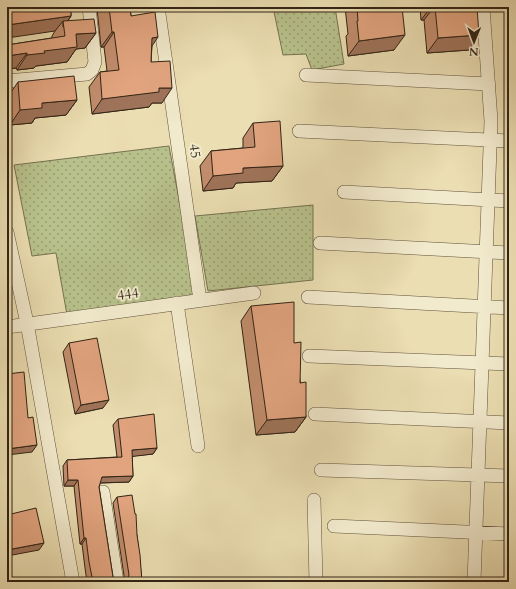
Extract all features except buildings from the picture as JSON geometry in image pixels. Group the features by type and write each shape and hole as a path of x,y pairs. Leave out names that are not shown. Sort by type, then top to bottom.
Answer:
{"street":[{"path":"7,81 86,74 92,70 95,62 90,7"},
{"name":"45","path":"158,7 200,300"},
{"path":"474,582 491,121 483,7"},
{"path":"306,75 489,84"},
{"path":"299,130 509,141"},
{"path":"344,192 509,201"},
{"path":"7,232 27,323 73,582"},
{"path":"320,243 509,253"},
{"name":"444","path":"7,327 27,323 254,293"},
{"path":"308,297 509,308"},
{"path":"177,303 198,446"},
{"path":"309,356 509,364"},
{"path":"315,414 509,423"},
{"path":"321,470 509,476"},
{"path":"102,492 117,582"},
{"path":"314,500 316,582"},
{"path":"334,526 509,534"}],"green space":[{"path":"273,7 335,7 344,64 312,70 306,54 283,55"},
{"path":"169,146 197,297 67,315 56,253 32,256 14,165"},
{"path":"313,205 313,280 208,291 195,216"}]}
